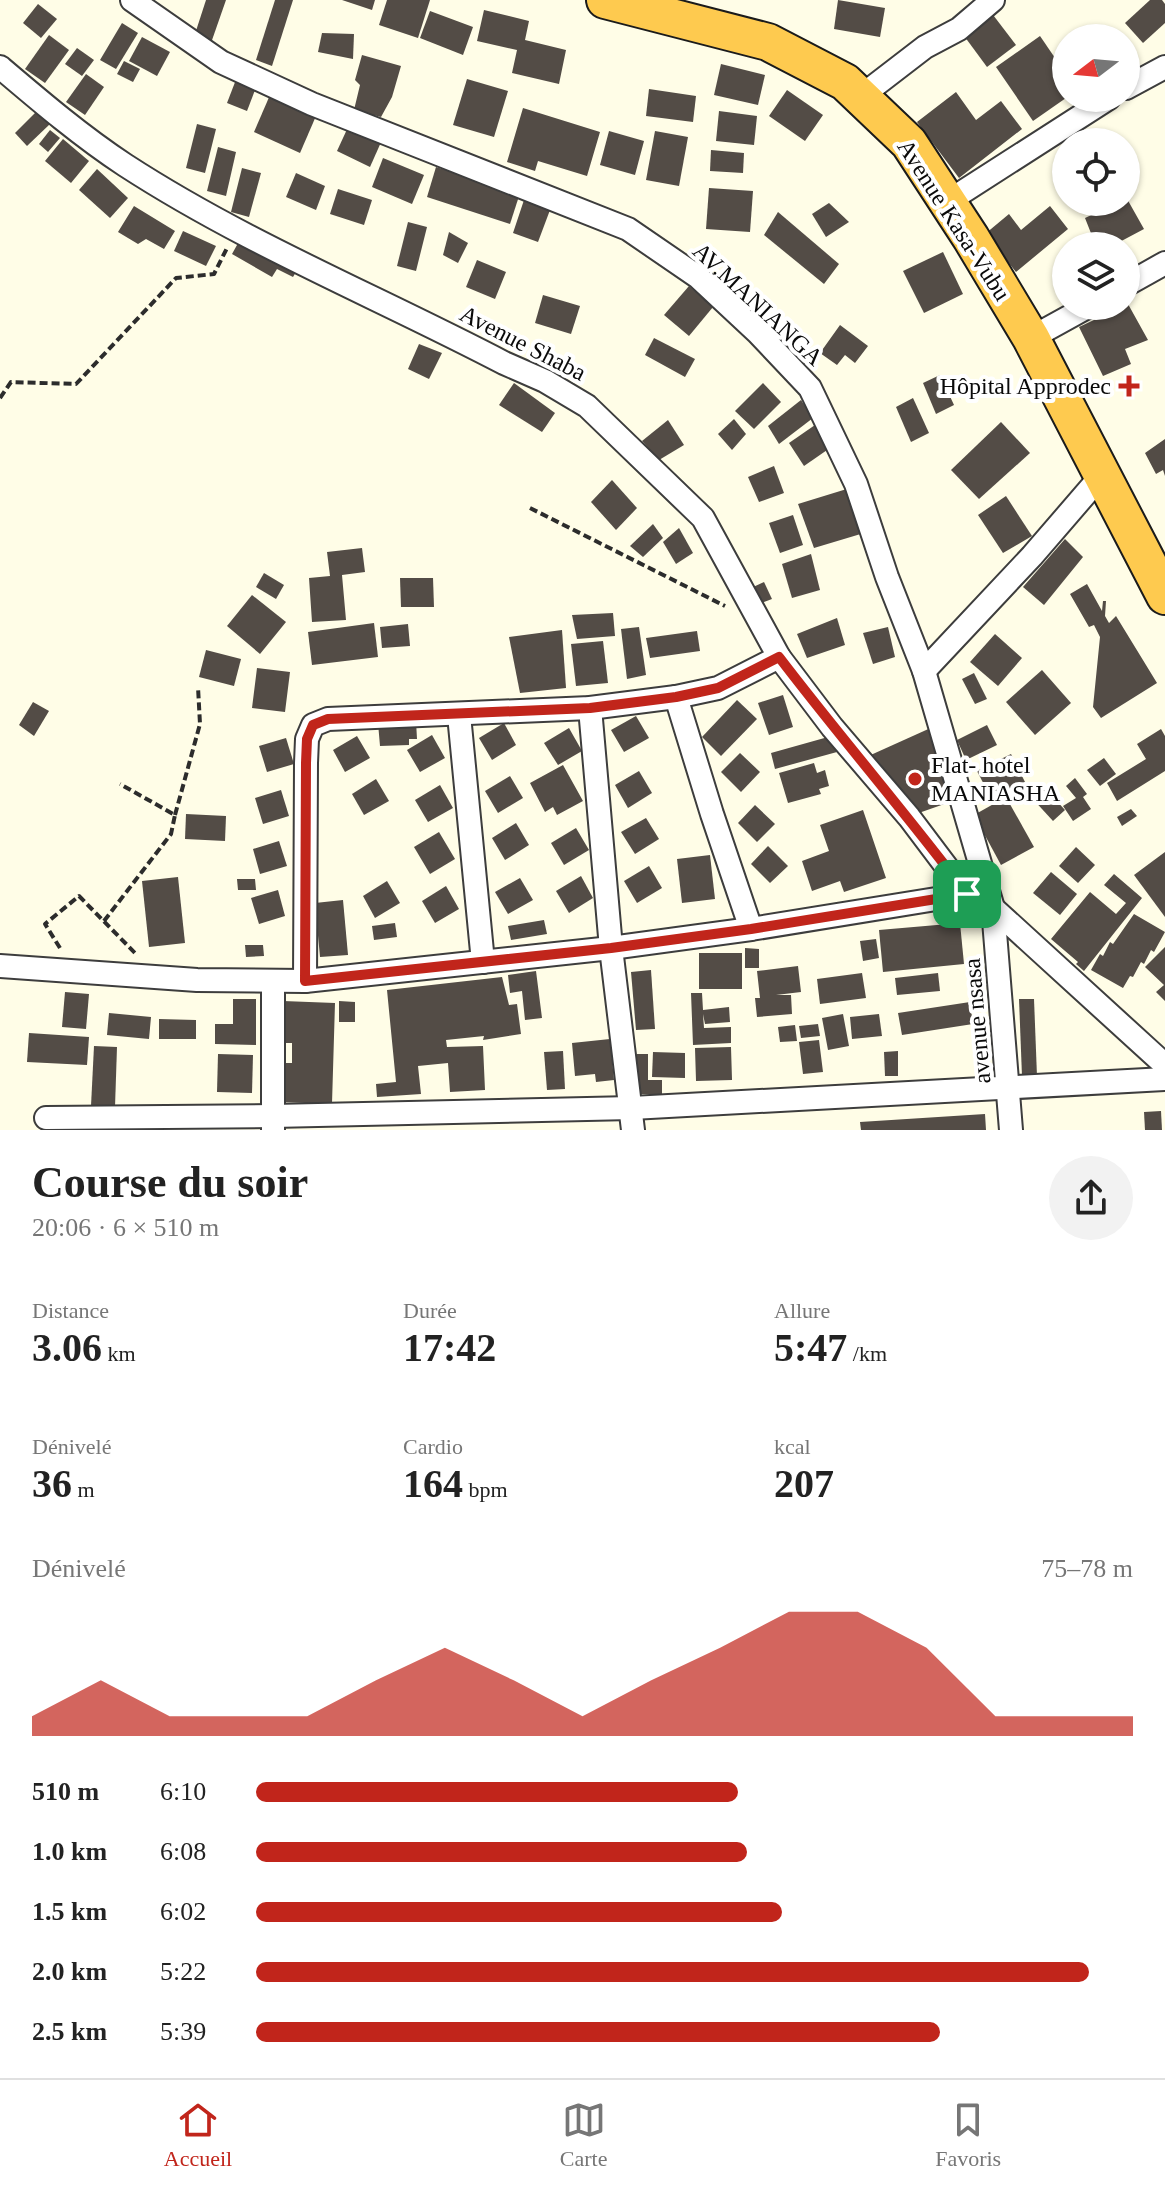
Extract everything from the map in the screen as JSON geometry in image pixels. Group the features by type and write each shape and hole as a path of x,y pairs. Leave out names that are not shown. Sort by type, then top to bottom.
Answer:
{"highway":[{"name":"Avenue Kasa-Vubu","path":"605,0 768,42 845,82 909,143 1031,338 1165,596"}],"street":[{"name":"AV.MANIANGA","path":"132,0 221,62 312,104 628,229 698,277 758,333 810,388 856,484 887,577 924,671 993,908"},
{"path":"860,97 925,47 959,29 993,0"},
{"name":"Avenue Shaba","path":"0,67 43,104 122,163 237,229 545,381 587,406 703,518 779,657 832,727 909,817 967,894 993,908 1165,1065"},
{"path":"1140,80 1165,67"},
{"path":"947,202 1087,112"},
{"path":"1140,277 1165,263"},
{"path":"1031,338 1064,320"},
{"path":"924,671 1032,556 1101,476"},
{"path":"305,981 306,763 307,739 313,725 328,719 590,708 676,697 718,688 779,657"},
{"path":"676,697 751,929"},
{"path":"590,708 611,948 632,1119"},
{"path":"459,715 483,962"},
{"path":"0,966 159,978 305,981 611,948 967,894"},
{"name":"avenue nsasa","path":"993,908 1011,1130"},
{"path":"273,982 273,1123"},
{"path":"46,1118 273,1123 632,1119 1009,1088 1165,1079"}],"path":[{"path":"0,398 11,382 76,384 176,278 214,274 237,229"},
{"path":"530,508 726,607"},
{"path":"104,921 171,834 200,724 198,687"},
{"path":"120,784 175,815"},
{"path":"75,972 45,924 79,896 159,978"}],"building":[{"path":"206,0 226,0 211,43 194,37"},
{"path":"275,0 293,0 272,66 256,60"},
{"path":"342,0 375,0 372,10"},
{"path":"387,0 430,0 418,38 379,25"},
{"path":"838,0 885,8 880,37 834,29"},
{"path":"1150,0 1162,0 1165,4 1165,23 1143,43 1140,40 1140,24 1125,23"},
{"path":"38,4 57,19 41,38 23,23"},
{"path":"987,7 1016,45 987,67 959,29"},
{"path":"484,10 529,21 525,40 566,50 559,84 512,73 517,50 477,41"},
{"path":"430,11 473,27 463,55 420,38"},
{"path":"122,23 138,33 116,69 100,60"},
{"path":"322,33 354,34 353,59 318,52"},
{"path":"49,35 69,50 45,83 25,69"},
{"path":"1040,36 1052,54 1052,108 1033,121 996,67"},
{"path":"142,37 170,52 157,76 129,61"},
{"path":"77,48 94,60 82,76 65,64"},
{"path":"362,55 401,66 392,97 381,117 354,110 360,85 355,80"},
{"path":"124,61 140,69 133,82 117,74"},
{"path":"721,64 765,75 758,105 714,95"},
{"path":"86,74 104,87 85,115 66,102"},
{"path":"237,77 257,85 247,111 227,103"},
{"path":"467,79 508,91 494,137 453,125"},
{"path":"649,89 696,96 693,122 646,116"},
{"path":"787,90 823,115 805,141 769,116"},
{"path":"956,92 976,120 1001,101 1022,129 959,178 917,122"},
{"path":"270,95 316,116 300,153 254,132"},
{"path":"523,108 600,132 587,176 538,161 535,171 507,162"},
{"path":"37,111 50,124 27,146 15,133"},
{"path":"719,111 757,116 754,145 716,141"},
{"path":"197,124 216,129 205,173 186,168"},
{"path":"349,125 382,140 370,167 337,151"},
{"path":"50,130 60,138 48,152 39,144"},
{"path":"609,131 644,141 635,175 600,165"},
{"path":"655,131 688,137 679,186 646,180"},
{"path":"63,139 89,161 71,183 45,161"},
{"path":"218,147 236,152 226,196 207,191"},
{"path":"711,150 744,153 743,173 710,171"},
{"path":"383,158 424,175 412,204 372,187"},
{"path":"436,167 520,193 510,224 427,197"},
{"path":"242,168 261,173 249,217 231,212"},
{"path":"97,169 128,198 110,218 79,190"},
{"path":"296,173 325,186 316,210 286,197"},
{"path":"709,188 753,191 750,232 706,229"},
{"path":"338,189 372,200 364,225 330,214"},
{"path":"524,200 550,210 538,242 513,233"},
{"path":"829,203 849,222 826,237 812,214"},
{"path":"134,206 175,231 164,249 146,239 138,244 118,232"},
{"path":"1050,206 1052,216 1058,216 1068,229 1052,232 1052,242 1016,272 985,234 1009,214 1021,230"},
{"path":"778,212 839,264 824,284 764,235"},
{"path":"1137,216 1144,229 1138,232 1090,232 1085,218"},
{"path":"408,222 427,227 416,271 397,266"},
{"path":"183,231 216,246 206,266 174,251"},
{"path":"449,232 468,243 458,263 443,255"},
{"path":"242,236 299,267 293,277 277,269 272,277 232,254"},
{"path":"943,252 963,294 924,313 903,271"},
{"path":"477,260 506,272 495,299 466,287"},
{"path":"689,286 713,307 689,336 664,315"},
{"path":"543,295 580,306 571,334 535,323"},
{"path":"1094,320 1137,320 1148,340 1125,349 1131,364 1103,376 1079,327"},
{"path":"840,325 868,346 855,363 845,355 837,365 820,353"},
{"path":"654,338 695,359 685,377 645,355"},
{"path":"419,344 442,353 429,379 408,369"},
{"path":"940,375 954,405 936,414 923,383"},
{"path":"514,383 555,413 542,432 499,405"},
{"path":"763,383 781,402 754,429 735,411"},
{"path":"913,398 929,433 911,442 896,407"},
{"path":"801,400 813,418 779,444 768,426"},
{"path":"734,419 746,434 732,450 718,434"},
{"path":"668,420 684,445 659,460 642,441"},
{"path":"1001,422 1030,453 979,499 951,470"},
{"path":"815,425 830,448 804,466 789,443"},
{"path":"1165,439 1165,476 1163,470 1156,474 1145,453"},
{"path":"774,466 784,493 759,502 748,477"},
{"path":"612,480 637,508 616,530 591,502"},
{"path":"850,488 864,533 814,548 798,504"},
{"path":"1006,496 1032,536 1003,553 978,515"},
{"path":"793,515 803,545 780,553 769,523"},
{"path":"653,524 663,538 643,557 630,546"},
{"path":"679,528 693,553 676,564 663,542"},
{"path":"1065,539 1083,557 1044,605 1023,587"},
{"path":"362,548 365,572 342,575 346,620 312,622 309,578 330,576 327,552"},
{"path":"811,554 820,590 792,598 782,564"},
{"path":"264,573 284,585 276,599 256,587"},
{"path":"400,578 433,578 434,607 401,607"},
{"path":"764,582 772,599 759,604 751,588"},
{"path":"1087,584 1102,611 1103,601 1106,601 1105,616 1109,623 1116,616 1157,683 1101,718 1093,707 1100,637 1094,625 1089,627 1070,594"},
{"path":"252,595 286,622 260,654 227,626"},
{"path":"613,613 615,636 577,639 572,615"},
{"path":"837,618 845,645 807,658 797,634"},
{"path":"374,623 378,657 312,665 308,632"},
{"path":"408,624 410,646 382,648 380,627"},
{"path":"639,627 646,675 627,679 621,629"},
{"path":"888,627 895,657 873,664 863,633"},
{"path":"562,630 566,688 520,693 509,637"},
{"path":"697,631 700,651 650,658 646,638"},
{"path":"995,634 1022,658 998,686 970,662"},
{"path":"603,641 608,683 576,686 571,644"},
{"path":"206,650 241,659 234,686 199,677"},
{"path":"257,668 290,672 285,712 252,708"},
{"path":"1042,670 1071,703 1035,735 1006,702"},
{"path":"974,673 987,699 975,704 962,679"},
{"path":"783,695 793,727 769,735 758,703"},
{"path":"737,700 757,719 721,756 702,737"},
{"path":"33,702 49,711 34,736 19,725"},
{"path":"636,716 649,738 624,752 611,730"},
{"path":"416,721 417,739 409,739 409,745 380,746 378,723"},
{"path":"504,723 516,745 492,760 479,738"},
{"path":"987,725 997,745 966,760 957,740"},
{"name":"Flat- hotel MANIASHA","path":"935,726 953,801 913,815 864,758"},
{"path":"569,728 582,751 558,765 544,743"},
{"path":"1161,729 1165,736 1165,771 1117,801 1107,783 1146,759 1137,744"},
{"path":"432,735 445,758 420,772 407,750"},
{"path":"357,736 370,758 345,772 333,750"},
{"path":"828,737 837,752 775,769 771,753"},
{"path":"286,738 294,764 267,772 259,746"},
{"path":"740,753 760,772 741,792 721,772"},
{"path":"1011,754 1025,782 992,800 977,771"},
{"path":"1104,758 1116,774 1100,786 1087,770"},
{"path":"814,763 817,773 825,770 829,786 819,789 821,794 788,803 779,773"},
{"path":"563,765 583,801 557,815 553,807 545,812 530,783"},
{"path":"639,771 652,793 628,808 615,785"},
{"path":"510,776 523,798 498,813 485,791"},
{"path":"1075,778 1087,794 1083,797 1091,809 1073,821 1063,806 1076,798 1066,786"},
{"path":"376,779 389,801 364,815 352,794"},
{"path":"440,785 453,808 428,822 415,800"},
{"path":"1043,786 1065,810 1053,821 1031,797"},
{"path":"281,790 289,816 263,824 255,798"},
{"path":"1006,797 1034,847 1001,865 974,815"},
{"path":"755,805 775,824 757,842 738,823"},
{"path":"1131,809 1137,816 1122,826 1117,817"},
{"path":"863,810 886,878 844,892 840,881 812,891 802,861 829,851 820,825"},
{"path":"186,814 226,816 225,841 185,839"},
{"path":"646,818 659,839 635,854 621,832"},
{"path":"516,823 529,845 505,860 492,838"},
{"path":"576,828 589,850 564,865 551,843"},
{"path":"439,832 455,859 430,874 414,847"},
{"path":"279,841 287,866 260,874 253,849"},
{"path":"768,846 788,866 770,883 751,864"},
{"path":"1076,847 1095,865 1078,883 1059,866"},
{"path":"1165,852 1165,917 1134,875"},
{"path":"710,855 715,899 682,903 677,859"},
{"path":"649,866 662,888 637,903 624,881"},
{"path":"1051,872 1077,894 1060,915 1033,893"},
{"path":"1114,874 1142,898 1084,971 1051,939 1090,892 1116,914 1126,903 1104,885"},
{"path":"581,876 593,898 569,913 556,891"},
{"path":"178,877 185,943 149,947 142,881"},
{"path":"520,878 533,900 508,914 495,892"},
{"path":"237,879 255,879 256,890 238,890"},
{"path":"387,881 400,903 375,918 363,896"},
{"path":"446,886 459,909 435,923 422,901"},
{"path":"278,890 285,916 259,924 251,898"},
{"path":"343,900 348,955 320,957 315,903"},
{"path":"1134,914 1165,932 1154,952 1151,950 1144,964 1141,962 1123,988 1091,970 1100,954 1103,956 1110,942 1113,944"},
{"path":"544,920 547,934 511,940 508,926"},
{"path":"395,923 397,937 374,940 372,926"},
{"path":"960,923 964,964 883,972 879,930"},
{"path":"876,939 879,958 863,961 860,941"},
{"path":"245,945 263,945 264,956 246,957"},
{"path":"1165,947 1165,1001 1156,992 1164,985 1145,967"},
{"path":"745,948 759,949 759,968 745,968"},
{"path":"699,953 742,953 742,989 699,989"},
{"path":"798,966 801,992 776,995 791,995 792,1014 757,1017 755,998 760,998 757,971"},
{"path":"651,970 655,1029 636,1030 631,972"},
{"path":"536,971 542,1018 525,1020 522,991 510,993 508,975"},
{"path":"862,973 866,998 820,1004 817,979"},
{"path":"938,973 940,991 897,995 895,978"},
{"path":"502,977 509,1005 517,1004 521,1034 483,1040 484,1036 446,1040 447,1047 483,1046 485,1090 450,1092 448,1063 418,1066 421,1094 377,1097 376,1084 396,1082 387,990"},
{"path":"65,992 89,994 86,1029 62,1027"},
{"path":"691,993 702,993 703,1010 729,1007 730,1022 705,1024 703,1014 704,1028 731,1027 731,1043 693,1045"},
{"path":"233,999 256,999 256,1045 215,1044 215,1024 233,1024"},
{"path":"1019,999 1034,999 1037,1076 1022,1076"},
{"path":"283,1001 335,1003 332,1104 279,1102 280,1063 292,1063 292,1043 282,1043"},
{"path":"339,1001 355,1002 355,1022 339,1022"},
{"path":"970,1002 973,1024 902,1035 898,1013"},
{"path":"109,1013 151,1017 149,1039 107,1035"},
{"path":"843,1014 849,1046 828,1050 822,1018"},
{"path":"879,1014 882,1036 852,1039 850,1017"},
{"path":"159,1019 196,1020 196,1039 159,1039"},
{"path":"818,1024 820,1036 801,1038 799,1026"},
{"path":"795,1025 797,1041 780,1042 778,1027"},
{"path":"29,1033 89,1037 87,1065 27,1062"},
{"path":"610,1039 614,1080 596,1082 595,1074 575,1076 572,1043"},
{"path":"819,1040 823,1072 803,1074 799,1042"},
{"path":"94,1046 117,1047 115,1107 91,1106"},
{"path":"731,1047 732,1080 696,1081 695,1048"},
{"path":"563,1051 565,1089 547,1090 544,1052"},
{"path":"898,1051 898,1076 885,1076 884,1052"},
{"path":"653,1052 685,1053 685,1078 652,1077"},
{"path":"218,1054 253,1055 252,1093 217,1092"},
{"path":"637,1054 648,1054 648,1080 662,1080 662,1094 637,1094"},
{"path":"1161,1111 1162,1130 1145,1130 1144,1112"},
{"path":"985,1114 986,1130 861,1130 860,1122"}],"place":[{"name":"Hôpital Approdec","path":"1129,386"},
{"name":"Flat- hotel MANIASHA","path":"915,779"}],"route":[{"path":"779,657 832,727 909,817 967,894 611,948 305,981 307,739 313,725 328,719 590,708 676,697 718,688 779,657"}]}
